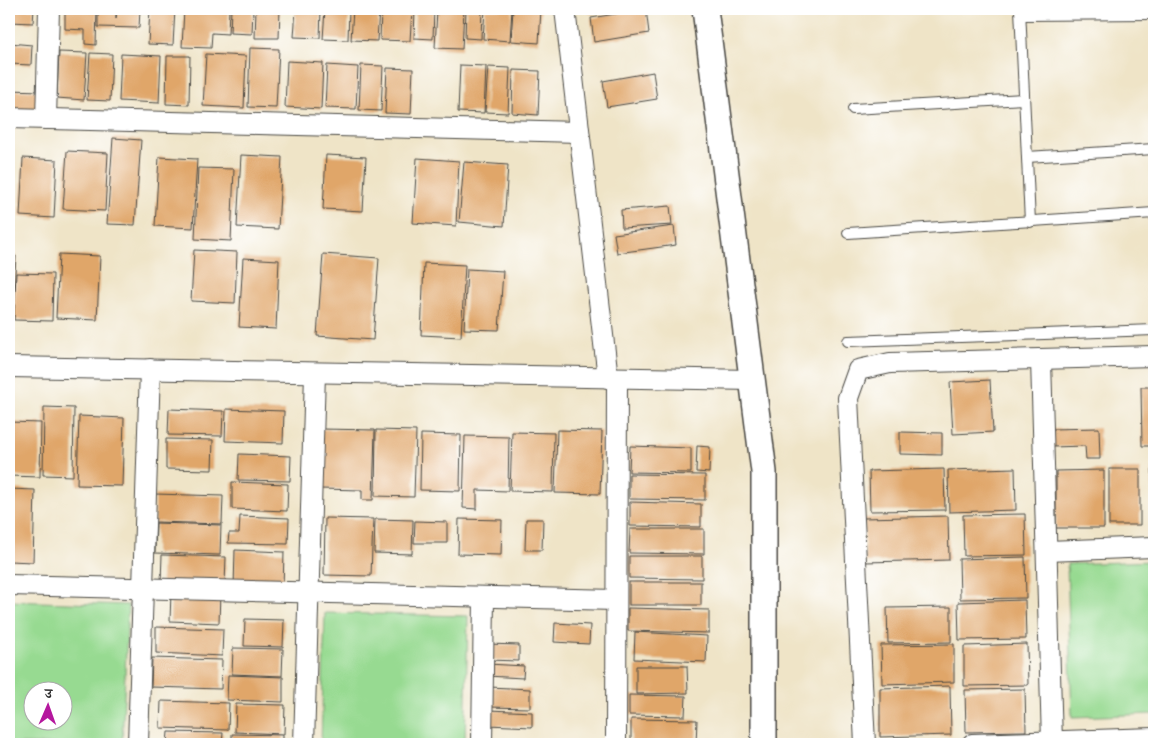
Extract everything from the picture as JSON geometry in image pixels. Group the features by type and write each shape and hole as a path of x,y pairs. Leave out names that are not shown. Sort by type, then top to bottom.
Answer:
{"street":[{"path":"46,119 49,9"},
{"path":"565,9 579,132 612,378 616,600 616,744"},
{"path":"706,9 764,472 764,744"},
{"path":"9,118 579,132"},
{"path":"864,744 848,398 858,370 890,364 1154,356"},
{"path":"1040,360 1052,742"},
{"path":"9,367 753,380"},
{"path":"138,744 150,370"},
{"path":"304,744 315,373"},
{"path":"1047,551 1154,547"},
{"path":"9,584 616,600"},
{"path":"482,744 484,597"},
{"path":"972,744 1154,738"}],"lane":[{"path":"1030,222 1020,12 1154,14"},
{"path":"853,109 1024,99"},
{"path":"1027,157 1154,149"},
{"path":"848,233 1154,213"},
{"path":"848,341 1154,330"}],"green space":[{"path":"1154,561 1154,714 1072,717 1067,564"},
{"path":"9,601 128,605 122,744 9,744"},
{"path":"325,613 468,616 465,744 321,744"}],"building":[{"path":"9,9 34,9 33,23 9,22"},
{"path":"65,9 97,9 96,45 85,44 85,30 65,29"},
{"path":"98,9 116,9 116,19 117,9 140,9 139,28 98,27"},
{"path":"150,9 175,9 173,45 148,44"},
{"path":"184,9 229,9 228,34 212,33 211,48 182,47"},
{"path":"231,9 253,9 252,34 230,33"},
{"path":"256,9 280,9 279,38 255,38"},
{"path":"296,9 321,9 320,38 294,37"},
{"path":"325,9 349,9 348,40 323,39"},
{"path":"353,9 379,9 377,41 351,40"},
{"path":"381,9 412,9 410,41 380,40"},
{"path":"415,9 434,9 433,39 414,38"},
{"path":"437,9 464,9 462,49 435,48"},
{"path":"466,9 482,9 481,39 465,38"},
{"path":"485,9 512,9 510,41 483,39"},
{"path":"513,9 541,9 539,43 511,41"},
{"path":"589,9 616,9 616,10 590,14"},
{"path":"646,9 649,33 594,42 591,18"},
{"path":"9,43 32,45 31,65 9,64"},
{"path":"250,48 279,49 276,108 248,107"},
{"path":"59,52 87,53 84,100 57,98"},
{"path":"90,53 112,54 110,101 87,100"},
{"path":"121,54 161,56 159,103 119,101"},
{"path":"206,54 246,56 244,108 203,106"},
{"path":"167,56 190,56 189,105 166,104"},
{"path":"287,61 323,63 321,109 285,107"},
{"path":"327,65 358,67 356,109 325,108"},
{"path":"361,65 383,66 381,111 359,110"},
{"path":"460,65 486,66 484,113 458,112"},
{"path":"488,67 510,68 508,113 485,112"},
{"path":"387,68 413,69 411,114 385,113"},
{"path":"513,70 540,71 538,115 512,113"},
{"path":"653,72 657,99 607,107 603,81"},
{"path":"9,90 41,91 40,111 9,110"},
{"path":"113,138 141,140 135,225 107,224"},
{"path":"67,151 108,153 105,211 63,209"},
{"path":"241,155 282,157 278,229 237,227"},
{"path":"326,155 366,157 363,211 323,209"},
{"path":"159,157 197,159 193,228 155,226"},
{"path":"23,158 57,160 54,218 20,216"},
{"path":"417,158 459,161 456,226 413,223"},
{"path":"464,162 508,165 504,226 459,222"},
{"path":"198,168 234,169 231,241 195,239"},
{"path":"670,206 672,225 622,228 621,210"},
{"path":"674,226 676,245 617,253 614,234"},
{"path":"194,250 237,252 235,303 191,301"},
{"path":"59,254 100,256 97,320 56,318"},
{"path":"323,254 379,258 373,340 317,336"},
{"path":"9,255 16,256 12,326 9,325"},
{"path":"243,258 279,260 276,329 239,327"},
{"path":"424,263 465,265 461,337 421,335"},
{"path":"467,269 503,271 499,330 464,329"},
{"path":"16,273 53,274 52,321 14,320"},
{"path":"990,380 993,432 953,434 950,382"},
{"path":"1141,387 1154,387 1154,446 1142,446"},
{"path":"44,407 74,408 73,476 43,475"},
{"path":"169,409 223,411 222,436 168,435"},
{"path":"226,409 284,411 283,443 225,441"},
{"path":"79,416 124,418 122,486 77,485"},
{"path":"9,422 41,423 40,477 9,476"},
{"path":"1099,428 1100,459 1086,459 1085,446 1052,447 1051,429"},
{"path":"321,429 375,430 373,500 362,500 362,490 320,489"},
{"path":"376,430 416,431 414,497 375,496"},
{"path":"557,430 602,431 600,494 555,493"},
{"path":"512,432 554,433 553,492 510,491"},
{"path":"900,432 942,433 942,455 900,454"},
{"path":"421,434 461,435 460,491 420,490"},
{"path":"465,436 509,437 508,491 477,490 477,509 463,508"},
{"path":"166,439 213,440 212,470 166,469"},
{"path":"630,446 691,448 691,473 629,472"},
{"path":"697,446 710,447 709,473 696,472"},
{"path":"239,454 291,456 290,481 238,480"},
{"path":"1015,468 1016,510 949,512 948,470"},
{"path":"944,469 945,510 870,511 869,471"},
{"path":"1109,469 1140,469 1140,525 1109,525"},
{"path":"1152,469 1154,469 1154,514 1153,514"},
{"path":"1104,470 1104,528 1056,528 1056,471"},
{"path":"629,474 705,475 705,500 629,499"},
{"path":"232,482 288,484 287,511 232,509"},
{"path":"9,489 35,490 33,562 9,561"},
{"path":"155,494 223,496 222,524 155,522"},
{"path":"630,502 701,504 701,527 630,526"},
{"path":"1025,514 1026,555 964,556 963,515"},
{"path":"240,516 289,518 288,544 228,543 229,533 239,533"},
{"path":"948,516 949,560 865,562 864,518"},
{"path":"325,518 373,519 371,576 324,575"},
{"path":"375,519 413,520 412,554 374,553"},
{"path":"459,519 502,520 501,555 458,554"},
{"path":"526,519 543,519 542,550 525,550"},
{"path":"415,521 447,522 447,543 414,543"},
{"path":"156,523 221,525 220,555 155,553"},
{"path":"630,529 704,529 704,554 629,553"},
{"path":"235,550 284,552 283,589 234,587"},
{"path":"162,555 226,557 225,584 161,582"},
{"path":"629,556 702,556 702,579 629,578"},
{"path":"1025,557 1026,598 960,599 959,559"},
{"path":"629,582 701,582 701,605 629,605"},
{"path":"171,592 220,593 219,623 170,621"},
{"path":"1025,600 1026,639 959,640 958,602"},
{"path":"951,607 951,642 888,643 887,608"},
{"path":"628,608 709,610 709,633 628,631"},
{"path":"245,619 284,620 283,647 244,646"},
{"path":"555,623 590,625 589,644 554,642"},
{"path":"156,627 223,629 222,656 156,653"},
{"path":"635,632 707,636 706,662 634,659"},
{"path":"487,644 519,645 519,661 487,660"},
{"path":"954,644 954,682 882,684 881,645"},
{"path":"1027,644 1028,685 964,686 964,646"},
{"path":"233,648 283,649 282,676 232,674"},
{"path":"152,658 222,660 221,689 151,687"},
{"path":"488,664 524,666 523,678 487,676"},
{"path":"636,666 687,666 688,693 636,694"},
{"path":"228,675 283,677 283,702 227,700"},
{"path":"950,686 951,735 880,737 880,688"},
{"path":"489,687 530,689 530,708 489,707"},
{"path":"1025,689 1026,731 966,732 965,690"},
{"path":"629,695 686,696 685,716 629,715"},
{"path":"161,701 229,703 228,730 160,728"},
{"path":"236,704 285,705 284,734 235,732"},
{"path":"489,710 532,712 532,727 488,725"},
{"path":"631,719 697,720 696,744 631,744"},
{"path":"168,732 223,733 222,744 167,744"},
{"path":"232,734 283,735 283,744 232,744"}]}
